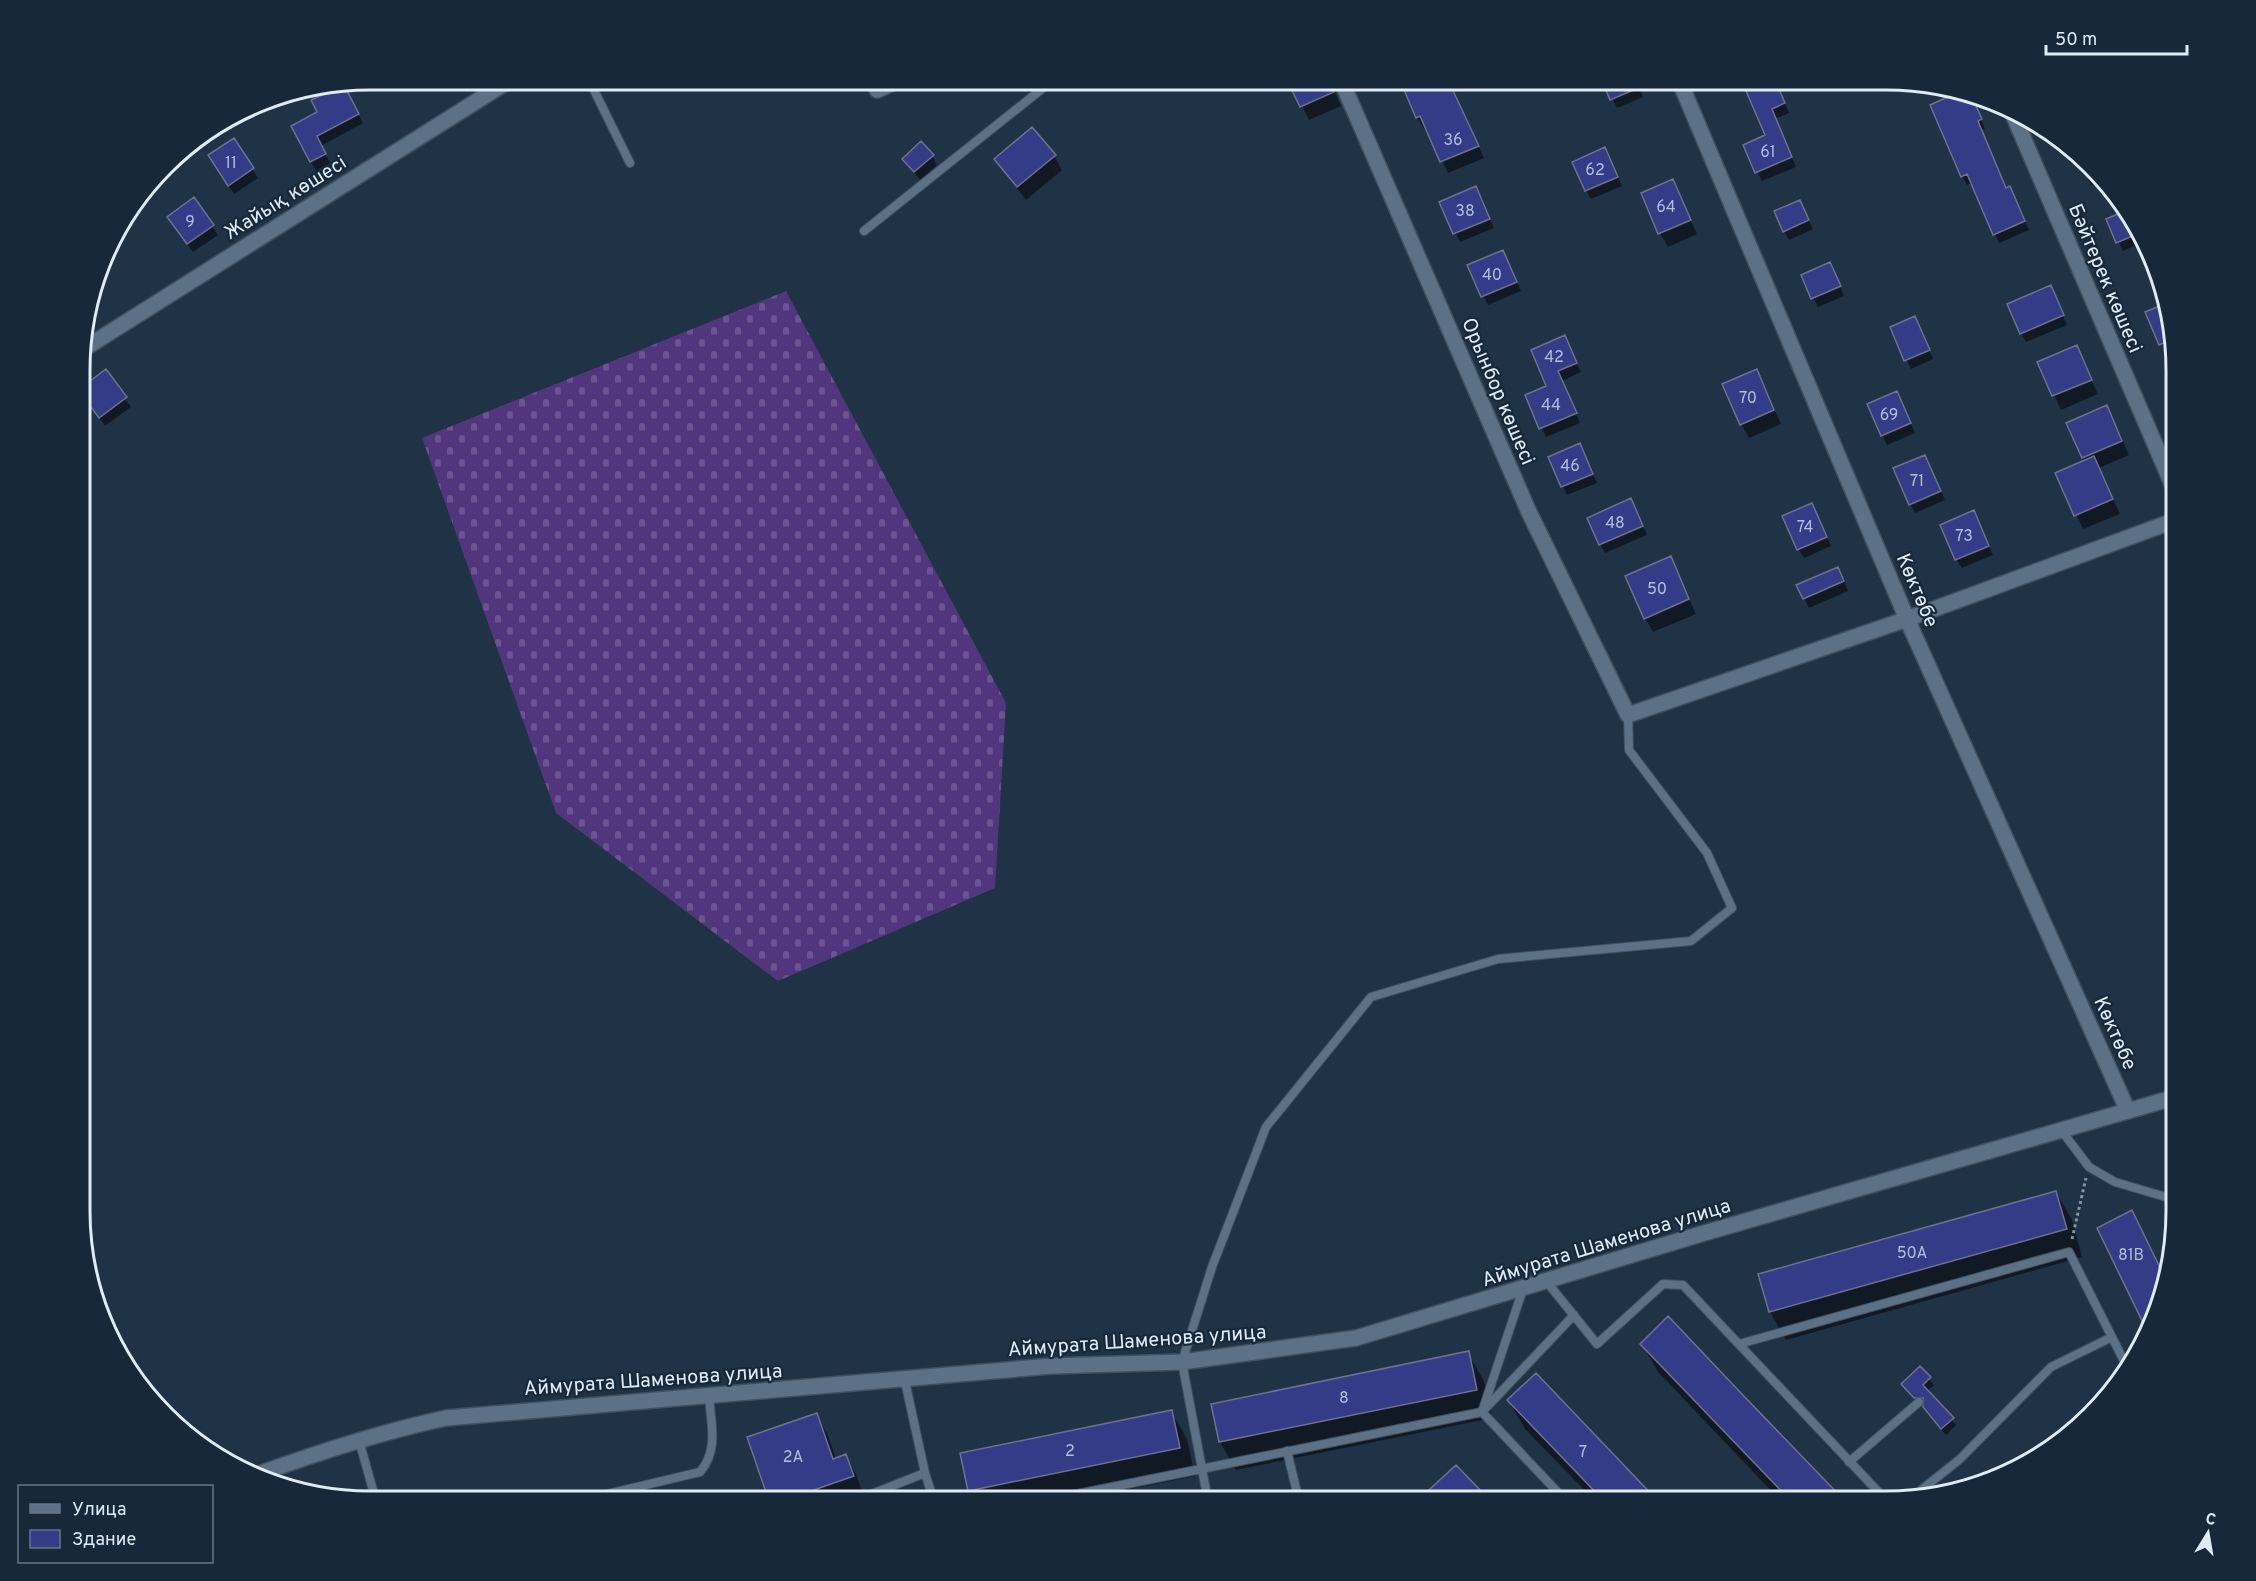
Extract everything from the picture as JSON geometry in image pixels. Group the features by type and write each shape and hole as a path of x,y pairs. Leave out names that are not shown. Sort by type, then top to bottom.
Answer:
{"street":[{"name":"Жайық көшесі","path":"91,344 494,90"},
{"name":"Орынбор көшесі","path":"1345,90 1528,510 1628,715"},
{"name":"Көктөбе","path":"1683,90 1907,619 2128,1111"},
{"name":"Бәйтерек көшесі","path":"2017,123 2166,471"},
{"path":"1628,715 1907,619 2166,524"},
{"name":"Аймурата Шаменова улица","path":"267,1471 359,1440 446,1418 904,1381 1052,1366 1182,1362 1356,1338 2166,1100"}],"lane":[{"path":"594,90 630,163"},
{"path":"864,231 1040,90"},
{"path":"1206,1491 1182,1362 1212,1267 1266,1127 1371,997 1498,959 1691,941 1732,908 1707,853 1629,750 1628,715"},
{"path":"2061,1130 2089,1167 2115,1182 2166,1197"},
{"path":"1739,1344 2069,1252 2123,1360"},
{"path":"1546,1281 1597,1344 1663,1284 1683,1285 1878,1491"},
{"path":"1482,1412 1523,1289"},
{"path":"1092,1491 1482,1412 1574,1315"},
{"path":"1923,1489 1960,1459 2051,1367 2112,1337"},
{"path":"904,1381 931,1491"},
{"path":"620,1491 700,1472 709,1461 713,1442 709,1396"},
{"path":"1850,1462 1919,1402"},
{"path":"1482,1412 1554,1491"},
{"path":"359,1440 373,1491"},
{"path":"1287,1451 1297,1491"},
{"path":"879,1491 925,1473"}],"path":[{"path":"2069,1252 2089,1167"}],"green space":[{"path":"786,291 1006,703 995,888 778,981 556,813 422,438"}],"building":[{"path":"1292,90 1333,90 1334,92 1300,107"},
{"path":"1404,90 1453,90 1479,146 1440,162 1420,116 1416,118"},
{"path":"1606,90 1634,90 1610,100"},
{"path":"1746,90 1779,90 1785,103 1772,109 1792,157 1755,173 1743,145 1765,135"},
{"path":"347,91 359,114 317,136 326,154 310,162 291,126 317,112 311,100 325,93"},
{"path":"1948,97 1975,105 1982,119 1978,121 2006,188 2010,186 2025,221 1993,235 1967,174 1961,177 1930,105"},
{"path":"1032,127 1056,155 1017,187 994,159"},
{"path":"234,138 254,168 228,186 208,155"},
{"path":"921,141 934,155 914,172 902,159"},
{"path":"1605,147 1618,177 1585,191 1572,162"},
{"path":"1673,179 1691,220 1658,234 1641,193"},
{"path":"1476,186 1490,219 1453,234 1439,202"},
{"path":"194,197 214,225 187,244 167,217"},
{"path":"1800,200 1809,220 1783,232 1774,211"},
{"path":"2118,214 2132,236 2116,243 2106,219"},
{"path":"1503,250 1517,282 1481,297 1467,265"},
{"path":"1830,262 1841,286 1811,299 1801,275"},
{"path":"2051,285 2064,315 2020,334 2007,304"},
{"path":"2158,306 2164,343 2159,345 2145,312"},
{"path":"1915,316 1930,350 1904,361 1890,327"},
{"path":"1565,335 1577,363 1558,371 1577,413 1539,429 1525,395 1546,386 1531,350"},
{"path":"2077,345 2092,380 2052,396 2037,362"},
{"path":"106,369 127,397 99,418 90,406 90,381"},
{"path":"1757,369 1774,410 1740,425 1722,384"},
{"path":"1897,391 1911,423 1881,436 1867,404"},
{"path":"2107,405 2122,441 2082,458 2066,423"},
{"path":"1580,443 1593,474 1561,487 1548,457"},
{"path":"1925,455 1941,491 1909,505 1893,468"},
{"path":"2094,456 2113,499 2074,516 2055,473"},
{"path":"1631,498 1643,526 1599,545 1587,518"},
{"path":"1812,503 1827,537 1797,550 1782,516"},
{"path":"1974,510 1989,546 1955,560 1940,525"},
{"path":"1671,556 1689,599 1644,619 1625,576"},
{"path":"1838,567 1844,581 1803,599 1796,585"},
{"path":"2056,1191 2067,1229 1769,1312 1758,1274"},
{"path":"2132,1210 2160,1268 2143,1323 2097,1228"},
{"path":"1668,1316 1835,1491 1781,1491 1640,1344"},
{"path":"1469,1351 1477,1390 1219,1442 1211,1404"},
{"path":"1920,1366 1931,1377 1923,1385 1954,1418 1941,1429 1923,1407 1923,1398 1914,1398 1901,1384"},
{"path":"1536,1373 1648,1491 1594,1491 1507,1400"},
{"path":"1172,1410 1180,1448 968,1491 960,1453"},
{"path":"817,1413 833,1459 846,1454 854,1476 811,1491 766,1491 747,1437"},
{"path":"1456,1465 1481,1491 1428,1491"}]}
